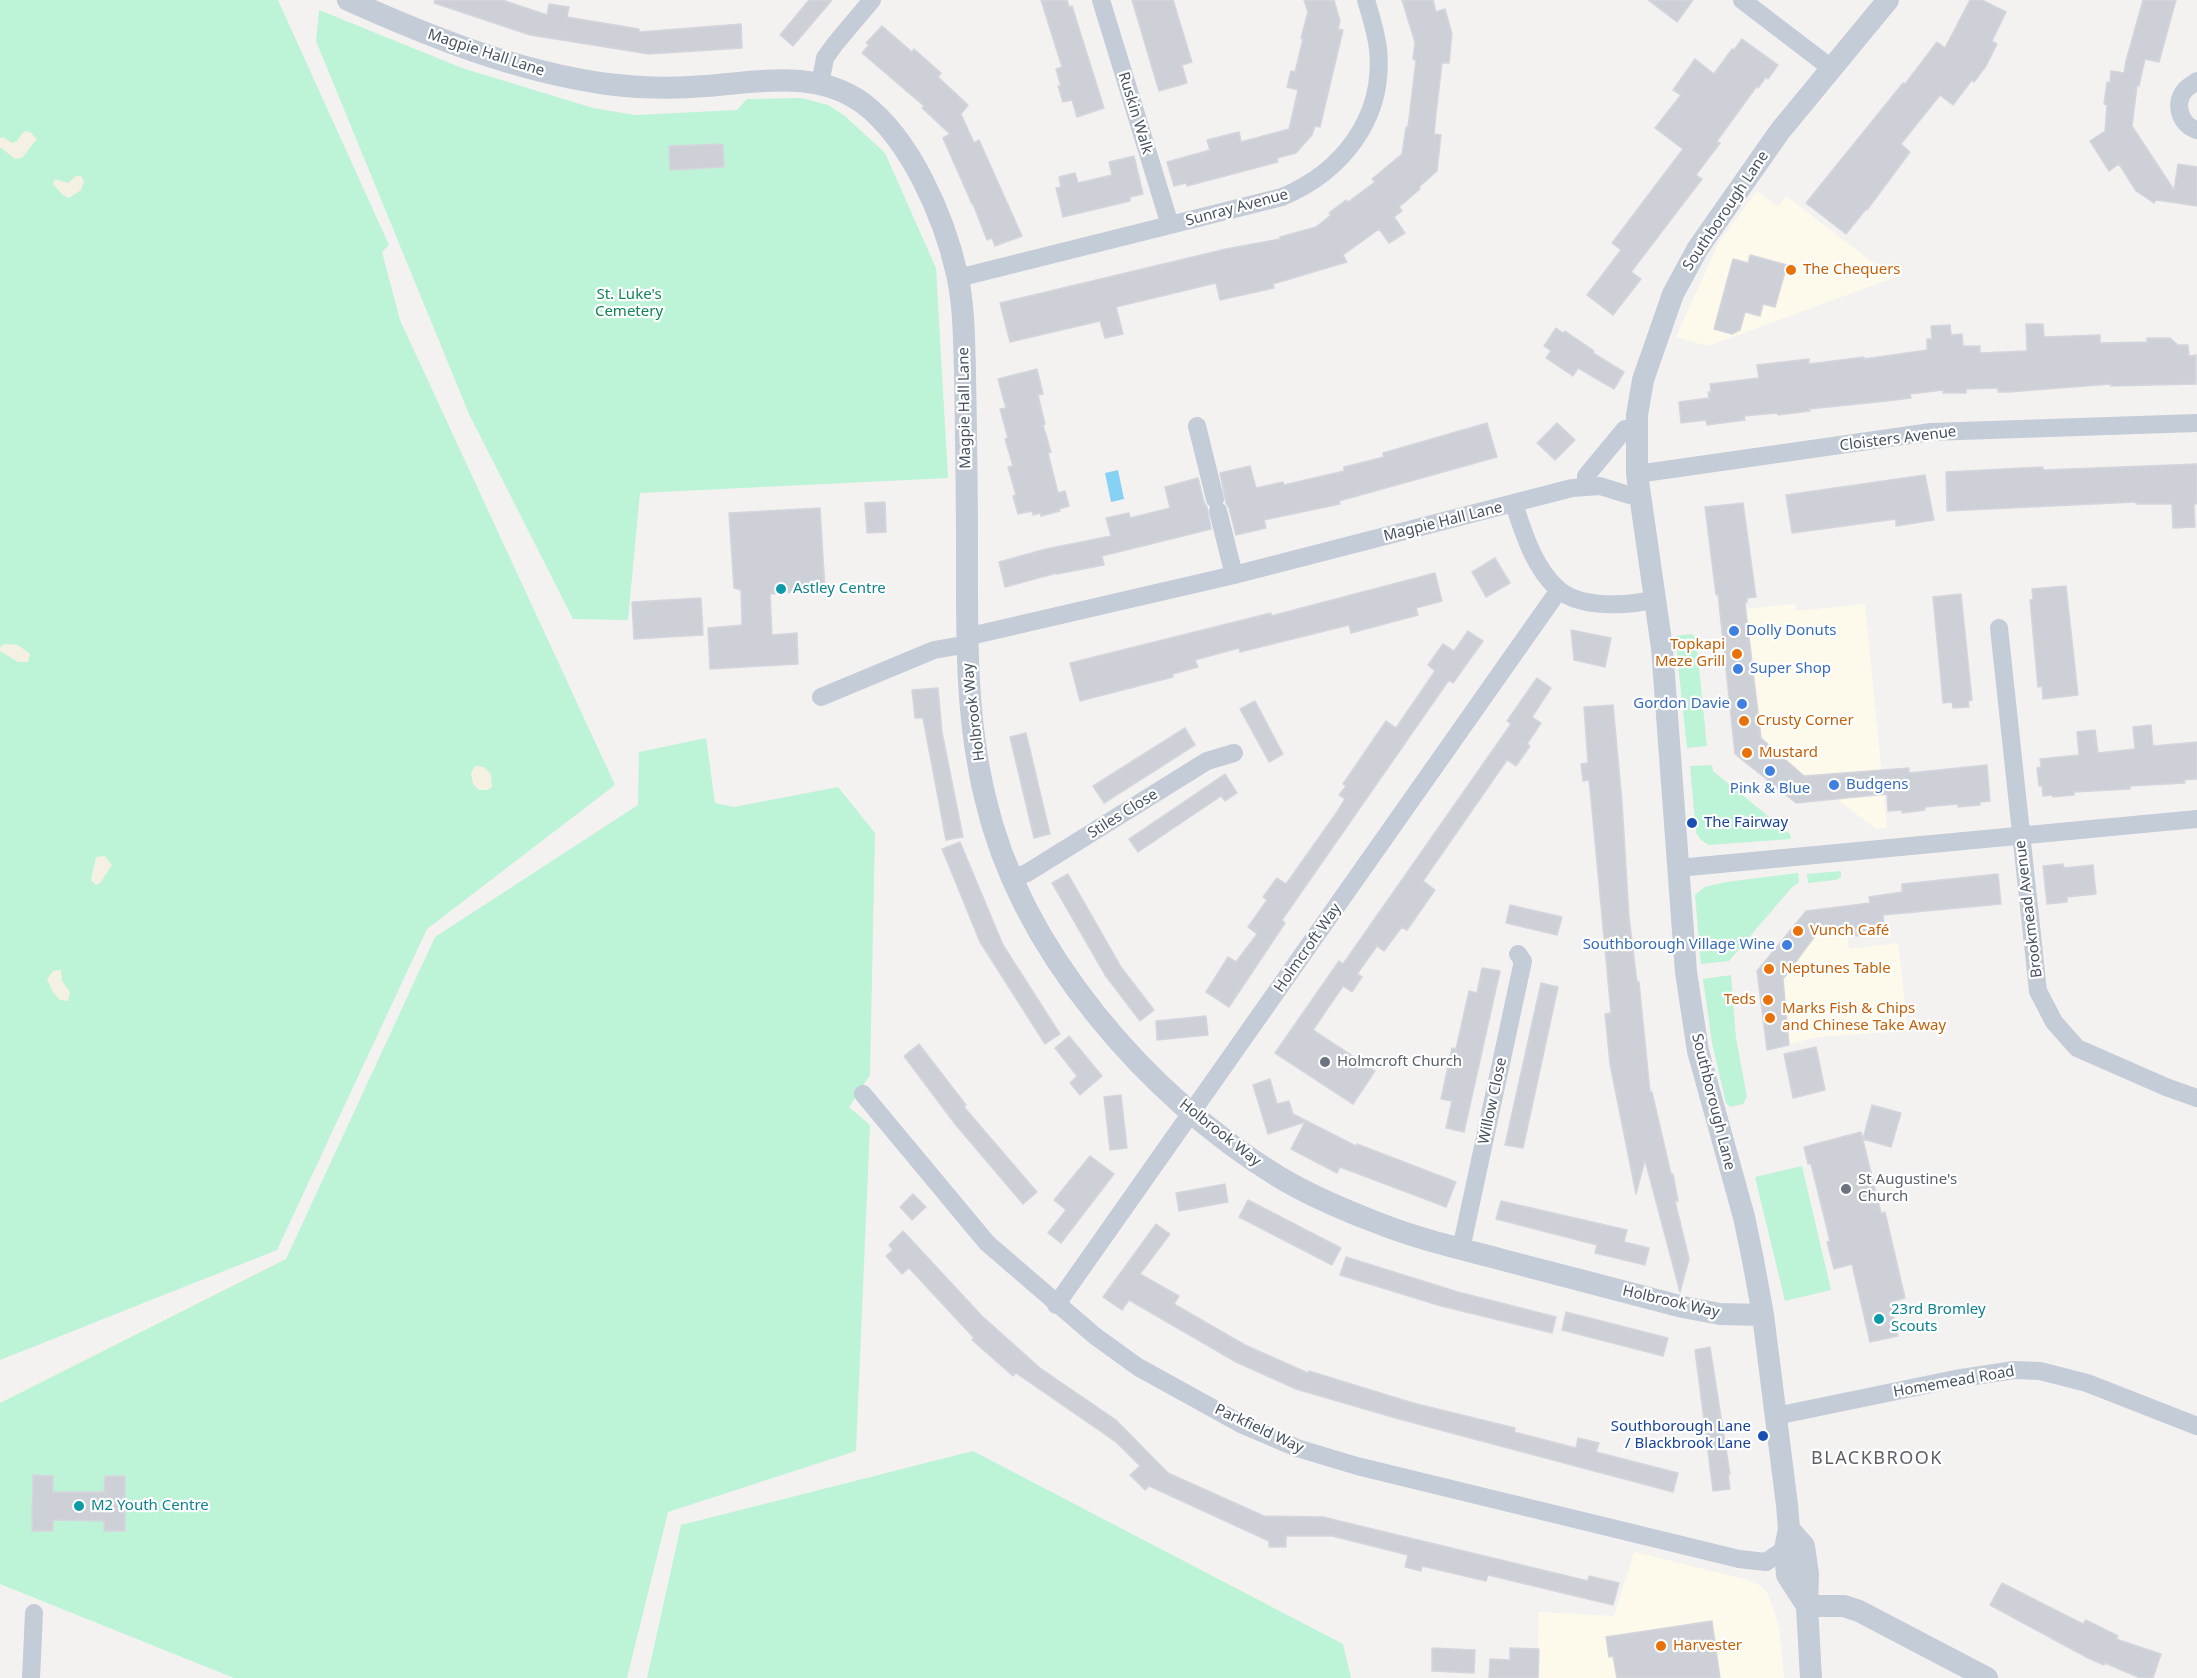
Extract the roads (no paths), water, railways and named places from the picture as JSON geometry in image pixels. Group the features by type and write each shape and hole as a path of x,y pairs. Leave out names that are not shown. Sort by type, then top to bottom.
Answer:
{"street":[{"name":"Magpie Hall Lane","path":"348,0 424,33 539,72 611,84 647,87 702,87 793,80 820,84 850,95 880,118 893,133 922,180 937,212 958,278 965,348 966,643"},
{"path":"820,84 825,58 834,44 872,0"},
{"name":"Ruskin Walk","path":"1101,0 1170,225"},
{"name":"Sunray Avenue","path":"958,278 1291,194 1317,180 1346,153 1366,119 1377,86 1376,33 1366,0"},
{"path":"1742,0 1831,68"},
{"name":"Southborough Lane","path":"1811,1678 1807,1606 1808,1574 1804,1546 1780,1547 1776,1416 1762,1315 1743,1217 1698,1052 1686,972 1671,759 1656,599 1639,484 1636,415 1643,380 1673,294 1698,248 1780,131 1887,0"},
{"path":"2197,81 2184,91 2180,98 2179,109 2186,125 2197,130"},
{"name":"Cloisters Avenue","path":"1639,484 1931,432 2197,423"},
{"path":"1197,426 1234,575"},
{"path":"1586,486 1586,476 1625,429 1636,428"},
{"name":"Magpie Hall Lane","path":"821,698 934,650 1586,486 1600,486 1629,495 1639,484"},
{"path":"1514,504 1525,538 1537,563 1559,590 1585,602 1621,604 1656,599"},
{"name":"Holmcroft Way","path":"1056,1305 1559,590"},
{"name":"Brookmead Avenue","path":"1999,628 2038,991 2054,1022 2077,1048 2197,1098"},
{"name":"Holbrook Way","path":"966,643 969,694 984,796 1013,878 1042,937 1078,992 1134,1057 1192,1113 1234,1146 1280,1177 1315,1196 1383,1226 1461,1249 1683,1307 1720,1314 1762,1315"},
{"name":"Stiles Close","path":"1013,878 1027,873 1207,761 1234,753"},
{"path":"1678,868 2197,819"},
{"name":"Willow Close","path":"1461,1249 1523,961 1518,954"},
{"name":"Parkfield Way","path":"863,1094 987,1243 1056,1305 1138,1367 1243,1425 1297,1448 1356,1466 1739,1559 1780,1547"},
{"name":"Homemead Road","path":"1776,1416 1955,1379 2014,1370 2040,1371 2088,1383 2197,1426"},
{"path":"1780,1547 1782,1584 1807,1606 1844,1606 1859,1611 1987,1678"},
{"path":"31,1678 34,1613"}],"water":[{"path":"1118,470 1124,499 1111,502 1105,473"}],"place":[{"name":"The Chequers","path":"1791,270"},
{"name":"Astley Centre","path":"781,589"},
{"name":"Dolly Donuts","path":"1734,631"},
{"name":"Topkapi Meze Grill","path":"1737,654"},
{"name":"Super Shop","path":"1738,669"},
{"name":"Gordon Davie","path":"1742,704"},
{"name":"Crusty Corner","path":"1744,721"},
{"name":"Mustard","path":"1747,753"},
{"name":"Pink & Blue","path":"1770,771"},
{"name":"Budgens","path":"1834,785"},
{"name":"The Fairway","path":"1692,823"},
{"name":"Vunch Café","path":"1798,931"},
{"name":"Southborough Village Wine","path":"1787,945"},
{"name":"Neptunes Table","path":"1769,969"},
{"name":"Teds","path":"1768,1000"},
{"name":"Marks Fish & Chips and Chinese Take Away","path":"1770,1018"},
{"name":"Holmcroft Church","path":"1325,1062"},
{"name":"St Augustine's Church","path":"1846,1189"},
{"name":"23rd Bromley Scouts","path":"1879,1319"},
{"name":"Southborough Lane / Blackbrook Lane","path":"1763,1436"},
{"name":"M2 Youth Centre","path":"79,1506"},
{"name":"Harvester","path":"1661,1646"}],"district":[{"name":"BLACKBROOK","path":"1877,1459"}],"park label":[{"name":"St. Luke's Cemetery","path":"629,304"}]}
